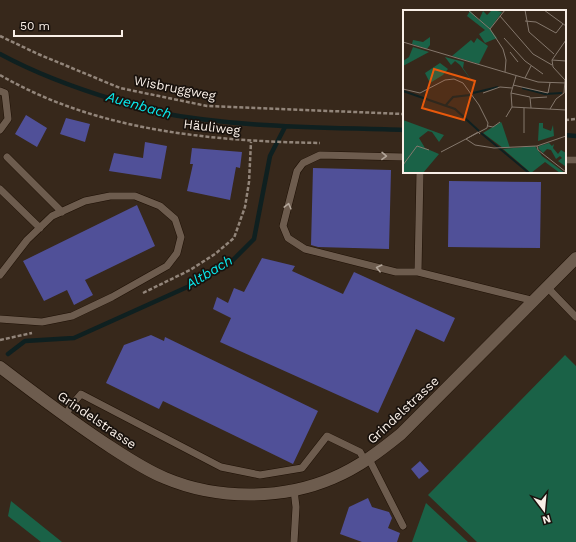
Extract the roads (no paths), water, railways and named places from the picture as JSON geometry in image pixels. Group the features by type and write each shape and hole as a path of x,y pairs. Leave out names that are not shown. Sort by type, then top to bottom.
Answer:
{"street":[{"name":"Grindelstrasse","path":"0,367 65,417 150,471 181,484 201,489 229,493 253,494 294,490 333,478 367,460 401,434 536,301 576,258"}],"lane":[{"path":"0,91 5,93 8,118 0,130"},
{"path":"403,156 320,155 303,163 297,171 283,226 288,238 305,249 396,272 418,272 536,301"},
{"path":"7,157 62,212"},
{"path":"418,272 420,173"},
{"path":"0,189 40,228"},
{"path":"0,275 27,240 52,216 85,200 110,196 135,196 160,206 175,219 181,237 177,253 167,266 112,297 72,316 42,322 0,319"},
{"path":"548,288 576,317"},
{"path":"65,417 70,407 81,394 221,467 260,474 302,468 327,436 360,452 367,460 403,526"},
{"path":"294,490 296,507 294,542"}],"waterway":[{"name":"Auenbach","path":"0,54 28,68 85,91 151,111 187,117 249,124 403,130"},
{"name":"Altbach","path":"8,354 25,341 74,338 194,284 232,261 254,239 270,156 285,127"},
{"name":"Altbach","path":"566,135 576,136"}]}
